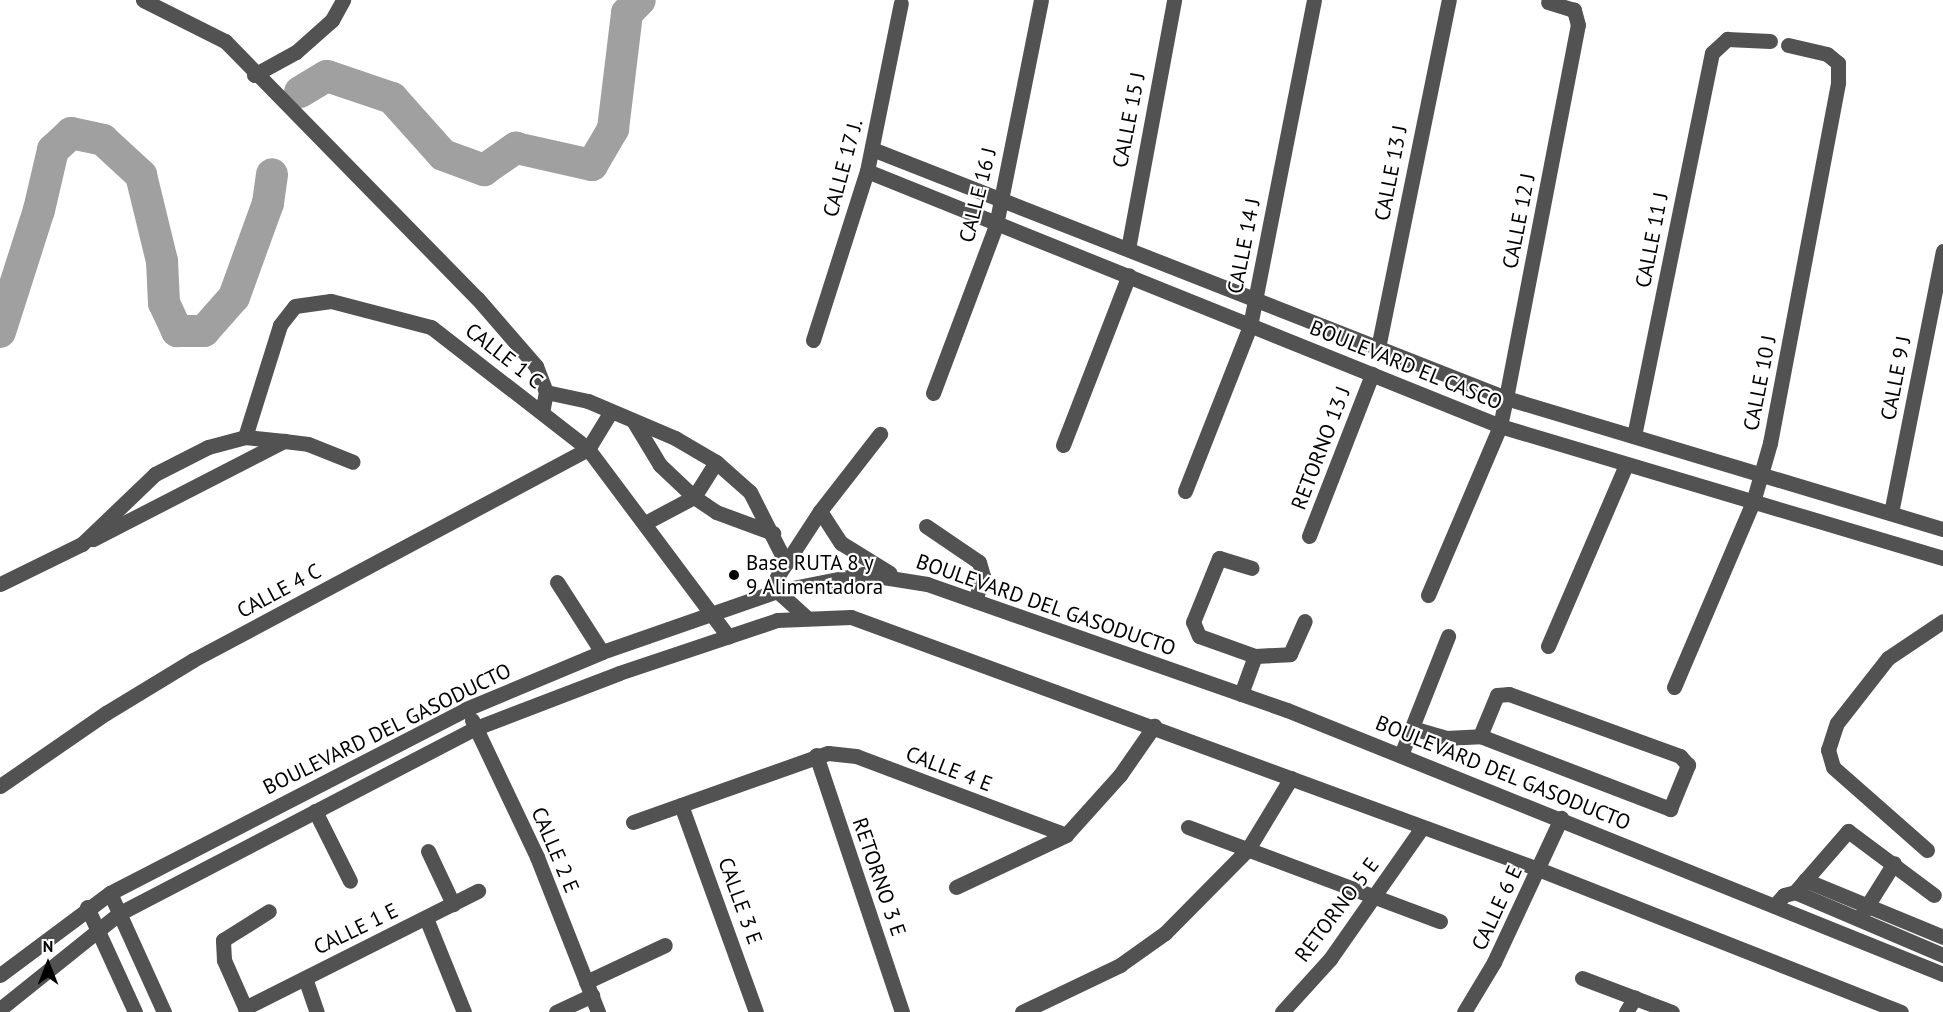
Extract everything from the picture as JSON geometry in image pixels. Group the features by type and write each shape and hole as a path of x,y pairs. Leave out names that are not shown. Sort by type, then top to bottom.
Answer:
{"street":[{"path":"254,75 297,52 332,20 343,0"},
{"name":"CALLE 16 J","path":"933,393 996,225 1041,0"},
{"name":"CALLE 15 J","path":"1128,249 1174,0"},
{"name":"CALLE 14 J","path":"1185,491 1250,326 1314,0"},
{"path":"146,1 225,41 254,75 477,298 536,366 546,392 542,413"},
{"name":"CALLE 12 J","path":"1500,426 1578,25 1574,10 1548,2"},
{"name":"CALLE 17 J.","path":"813,340 867,171 901,3"},
{"name":"CALLE 13 J","path":"1378,348 1448,3"},
{"name":"CALLE 11 J","path":"1634,436 1712,53 1727,39 1770,41"},
{"name":"CALLE 10 J","path":"1674,687 1753,502 1761,475 1839,72 1838,63 1827,54 1788,45"},
{"name":"BOULEVARD EL CASCO","path":"872,149 1506,398 1943,529"},
{"name":"BOULEVARD EL CASCO","path":"867,171 996,225 1129,275 1500,426 1943,558"},
{"name":"CALLE 9 J","path":"1891,513 1943,250"},
{"path":"1063,445 1129,275"},
{"name":"CALLE 1 C","path":"245,437 280,325 295,306 331,301 431,327 588,449 716,613 728,636"},
{"name":"RETORNO 13 J","path":"1309,536 1372,374"},
{"path":"546,392 588,401 716,462 750,492 786,563"},
{"path":"588,449 610,413"},
{"path":"634,422 660,465 694,497 716,512 772,533"},
{"path":"1428,595 1500,426"},
{"path":"806,617 777,591 777,577 820,511 880,434"},
{"path":"82,544 155,474 208,447 245,437 284,441 329,450 353,462"},
{"path":"0,584 284,441"},
{"name":"CALLE 4 C","path":"0,786 106,712 193,660 588,449"},
{"path":"645,523 694,497 716,462"},
{"path":"1548,646 1626,465"},
{"path":"820,511 841,543 898,577"},
{"path":"926,526 979,562 983,576 975,601"},
{"path":"1252,568 1227,558 1214,564 1193,630 1255,656 1290,654 1305,621"},
{"name":"BOULEVARD DEL GASODUCTO","path":"0,975 87,907 110,892 466,709 603,652 777,591 835,577 898,577 975,601 1241,694 1561,818 1943,974"},
{"path":"557,582 603,652"},
{"name":"BOULEVARD DEL GASODUCTO","path":"0,1009 97,928 120,913 476,728 728,636 806,617 851,617 890,629 1155,726 1421,829 1538,869 1901,1012"},
{"path":"1927,850 1833,767 1828,750 1837,723 1888,658 1943,621"},
{"path":"1401,755 1448,636"},
{"path":"1241,694 1255,656"},
{"path":"1412,728 1446,738 1480,736 1670,809 1688,765 1680,756 1509,694 1497,695 1480,736"},
{"name":"CALLE 2 E","path":"466,709 537,857 598,1012"},
{"path":"956,887 1065,835 1120,775 1155,726"},
{"path":"633,822 816,755"},
{"name":"CALLE 4 E","path":"816,755 856,756 1065,835"},
{"name":"RETORNO 3 E","path":"816,755 902,1012"},
{"path":"1022,1012 1120,965 1156,940 1204,898 1248,849 1291,778"},
{"name":"CALLE 3 E","path":"681,805 756,1012"},
{"path":"315,811 350,881"},
{"name":"CALLE 6 E","path":"1464,1012 1494,962 1561,818"},
{"path":"1188,827 1440,921"},
{"name":"RETORNO 5 E","path":"1282,1012 1330,959 1376,897 1421,829"},
{"path":"1775,905 1784,895 1800,886 1848,831 1934,895"},
{"path":"428,851 453,904"},
{"path":"1859,919 1894,863"},
{"path":"1800,886 1867,905 1943,937"},
{"path":"1800,886 1859,919 1943,955"},
{"name":"CALLE 1 E","path":"246,1010 478,891"},
{"path":"110,892 164,1012"},
{"path":"87,907 135,1012"},
{"path":"246,1010 221,949 229,933 269,911"},
{"name":"CALLE 1 E","path":"426,918 464,1012"},
{"path":"556,1012 589,988 665,945"},
{"name":"CALLE 1 E","path":"305,978 317,1012"},
{"path":"1582,978 1672,1012"},
{"path":"1626,1012 1635,997"}],"waterway":[{"path":"300,92 327,76 392,98 443,155 484,170 516,148 592,165 613,129 627,13 640,0"},
{"path":"0,332 39,210 53,150 71,133 103,140 141,175 162,261 164,303 177,331 204,331 234,297 268,203 272,174"}],"place":[{"name":"Base RUTA 8 y 9 Alimentadora","path":"734,575"}]}
